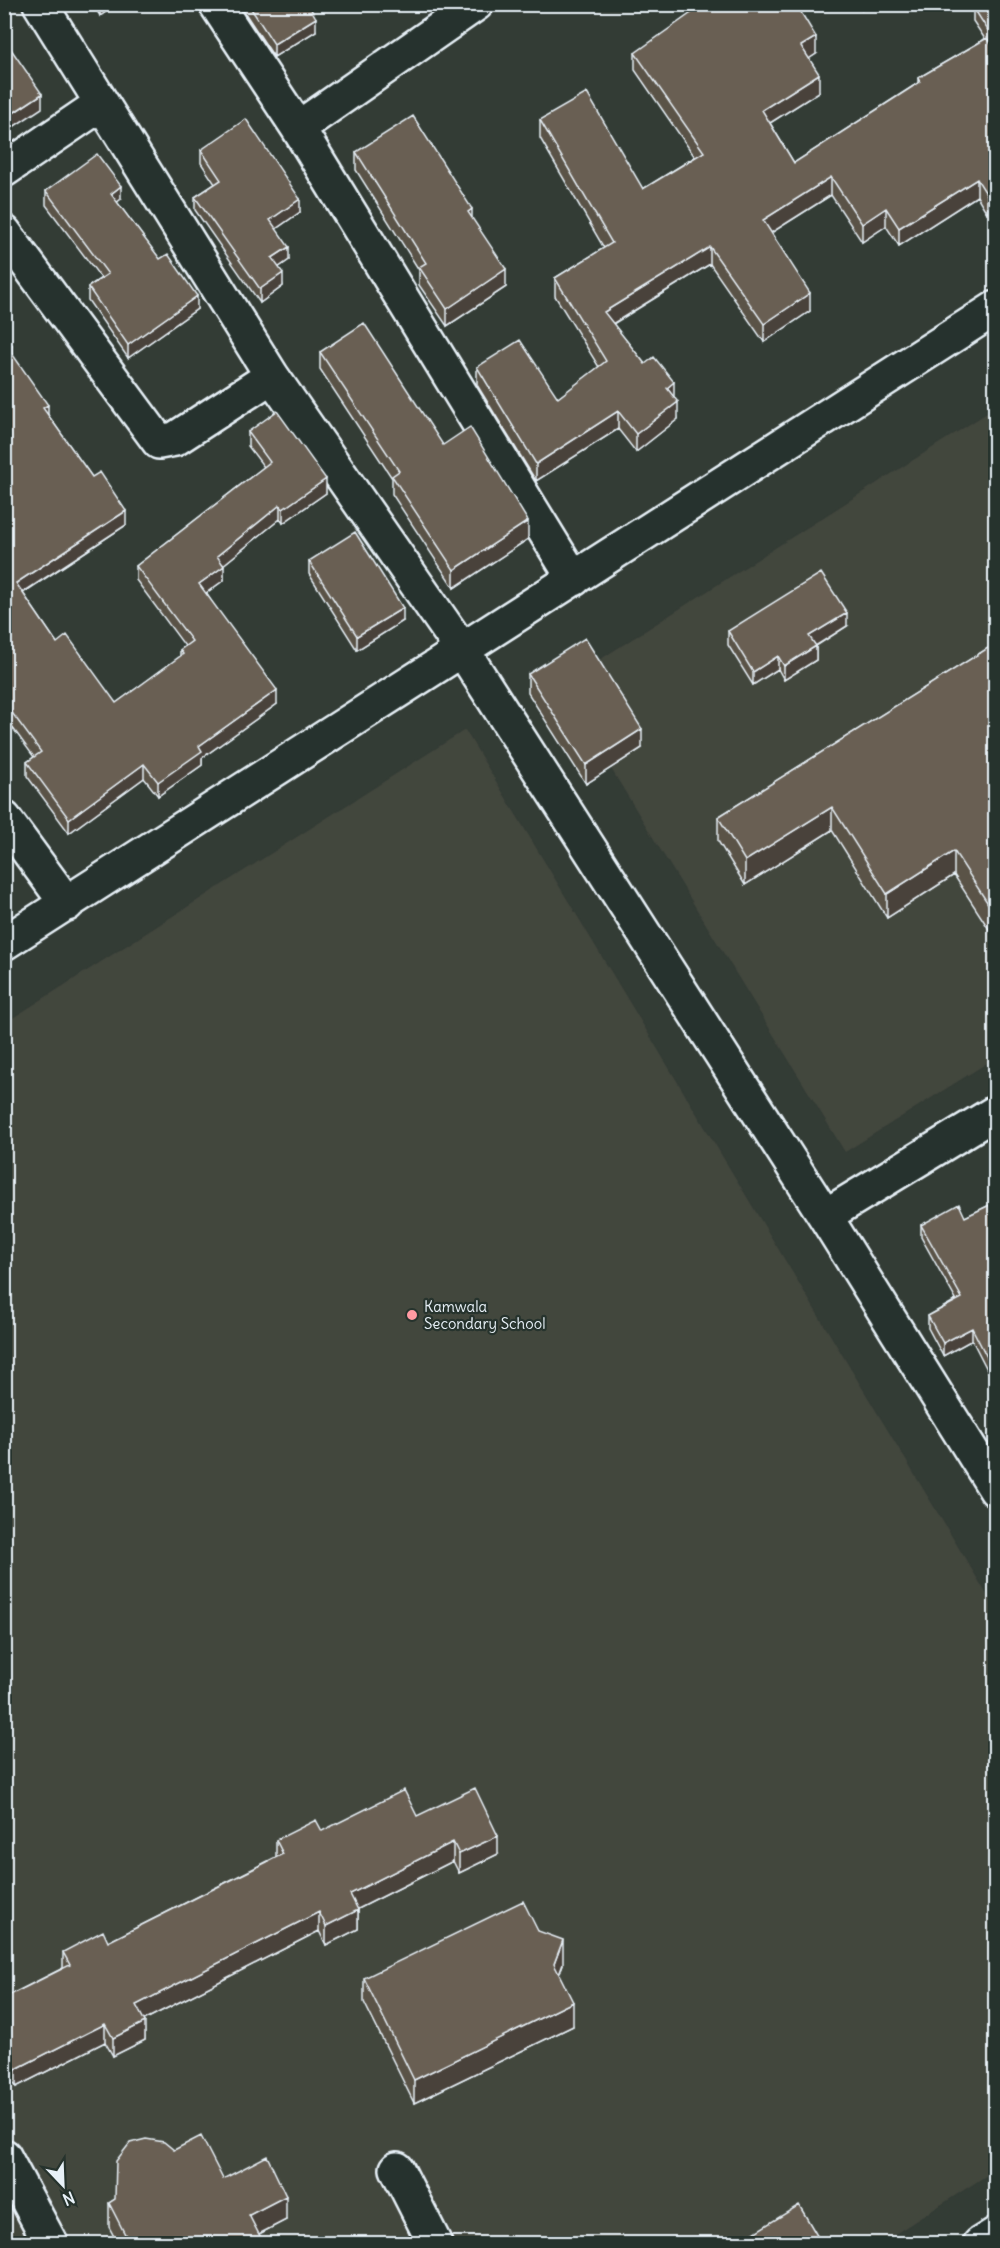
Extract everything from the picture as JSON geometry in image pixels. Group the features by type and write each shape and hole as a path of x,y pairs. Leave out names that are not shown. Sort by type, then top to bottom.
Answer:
{"street":[{"path":"40,4 272,376 463,651 825,1216 996,1491"},
{"path":"216,4 298,128 574,579"},
{"path":"298,128 476,4"},
{"path":"4,170 101,104"},
{"path":"4,232 159,442 176,439 272,376"},
{"path":"4,943 996,308"},
{"path":"4,818 68,904"},
{"path":"825,1216 996,1112"},
{"path":"4,2156 51,2244"},
{"path":"397,2169 435,2244"},
{"path":"980,2244 996,2234"}],"shaded area":[{"path":"995,408 995,1058 845,1152 560,685"},
{"name":"Kamwala Secondary School","path":"465,730 995,1608 995,2170 881,2243 5,2244 5,1023"}],"building":[{"path":"248,4 308,4 316,18 274,44"},
{"path":"704,4 796,4 816,37 801,46 819,74 762,110 794,163 920,82 918,78 987,38 996,52 996,190 987,195 977,179 899,228 886,208 862,224 831,177 763,220 810,293 764,324 710,247 604,312 645,364 654,357 674,382 667,388 678,402 636,434 618,411 536,464 477,367 520,340 558,398 606,361 555,278 612,243 540,120 587,93 643,189 704,152 635,53"},
{"path":"977,4 996,4 996,43 973,7"},
{"path":"4,39 42,94 4,119"},
{"path":"413,116 472,209 468,212 506,269 447,309 419,267 426,263 356,152"},
{"path":"246,119 300,199 270,220 289,247 272,258 283,273 260,289 195,197 221,180 201,150"},
{"path":"97,154 121,186 111,194 160,259 168,254 197,296 128,345 88,287 108,274 46,191"},
{"path":"364,323 443,445 470,427 528,521 454,570 392,476 399,471 320,352"},
{"path":"4,335 12,345 8,348 48,405 43,408 92,477 100,472 126,511 16,583 57,643 67,635 116,703 183,654 180,650 192,641 136,566 270,462 248,432 277,411 326,479 283,509 280,505 217,556 224,566 199,584 277,690 199,746 202,751 158,782 144,764 69,819 27,762 41,752 4,702"},
{"path":"355,532 403,608 357,636 309,561"},
{"path":"821,573 847,613 809,636 816,646 784,666 778,656 753,672 728,631"},
{"path":"585,638 642,729 586,765 528,674"},
{"path":"996,643 996,916 954,851 887,894 832,807 745,861 718,817"},
{"path":"996,1202 996,1367 993,1369 972,1328 943,1343 928,1316 962,1298 921,1225 959,1204 965,1217"},
{"path":"475,1788 498,1836 459,1854 453,1842 350,1894 358,1910 326,1926 319,1912 136,2005 145,2022 113,2038 105,2024 16,2069 4,2046 4,1998 70,1965 63,1952 103,1931 108,1942 283,1854 276,1840 316,1820 322,1831 404,1790 417,1816"},
{"path":"523,1901 538,1931 563,1940 554,1964 573,2002 414,2080 364,1978"},
{"path":"201,2136 223,2179 267,2156 286,2196 249,2215 264,2244 130,2244 109,2203 115,2199 116,2161 130,2143 146,2139 164,2142 174,2150"},
{"path":"799,2205 822,2244 736,2244"}],"place":[{"name":"Kamwala Secondary School","path":"412,1315"}]}
